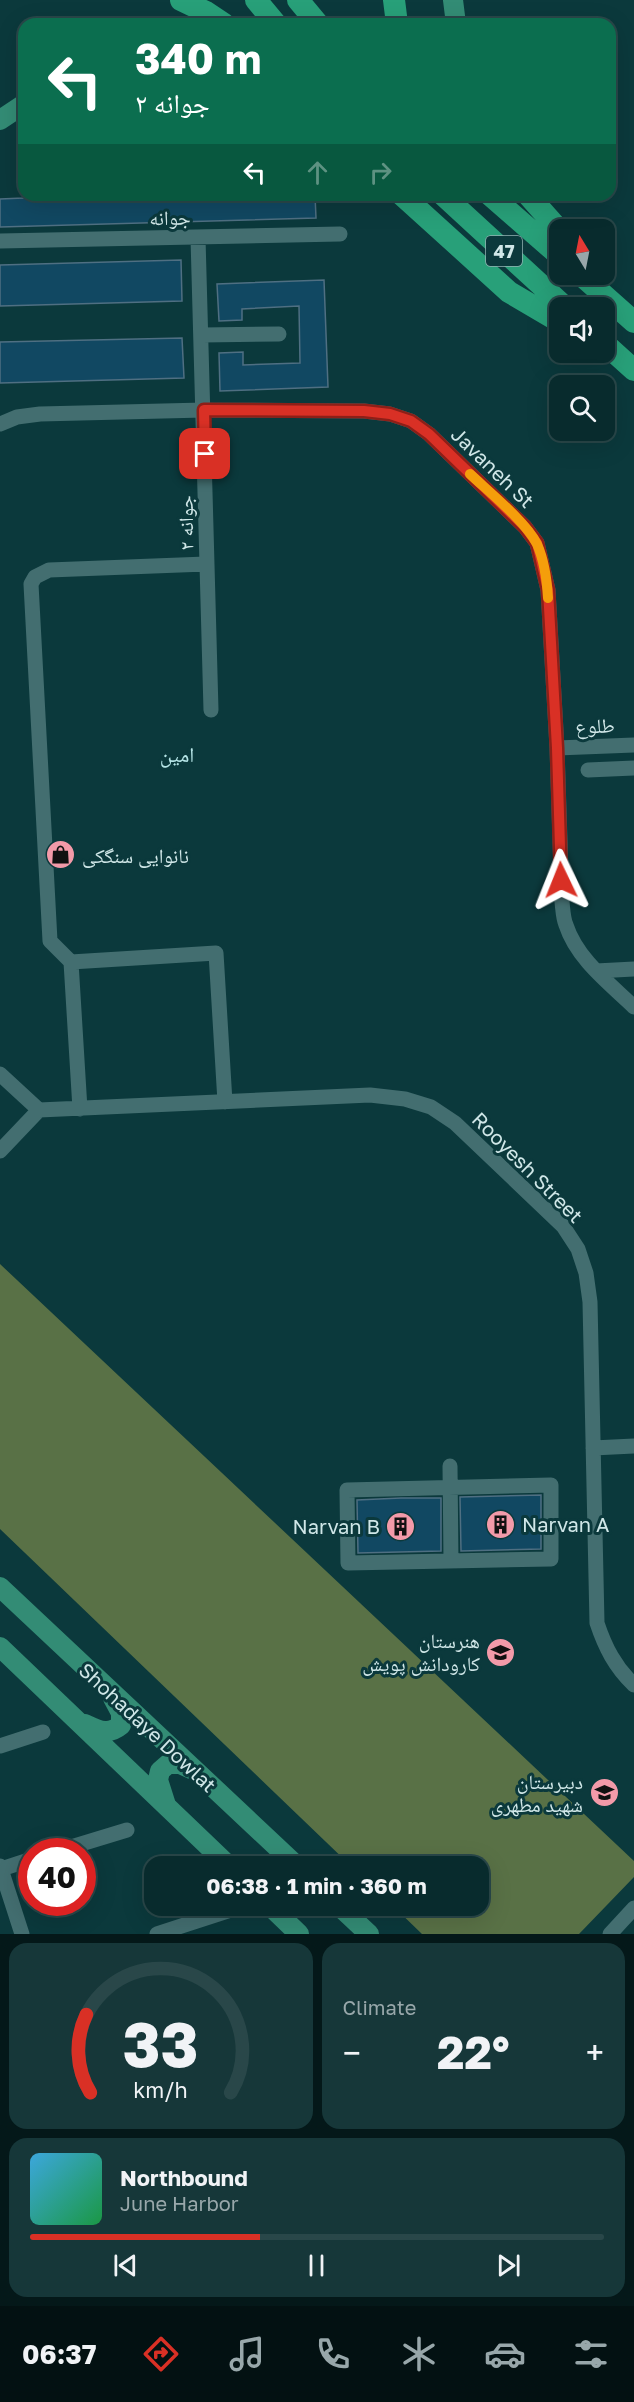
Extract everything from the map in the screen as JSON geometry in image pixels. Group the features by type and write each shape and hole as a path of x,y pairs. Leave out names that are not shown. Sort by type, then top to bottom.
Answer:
{"highway":[{"path":"181,0 215,18"},
{"path":"256,0 271,18"},
{"path":"298,0 313,18"},
{"path":"394,0 396,18"},
{"path":"409,201 509,292 549,316"},
{"name":"47","path":"450,201 554,297"},
{"name":"47","path":"497,201 549,246"},
{"path":"533,201 549,219"},
{"path":"593,285 634,320"},
{"path":"606,285 634,320"}],"main road":[{"path":"453,0 455,18"},
{"path":"0,120 18,108"},
{"name":"Shohadaye Dowlat","path":"0,1587 286,1856"},
{"path":"0,1647 46,1694 80,1721 219,1856"},
{"path":"80,1721 103,1732 113,1731 121,1725 121,1713 109,1690"},
{"path":"166,1805 158,1780 160,1771 168,1764 180,1764 198,1773"},
{"path":"280,1916 299,1934"},
{"path":"350,1916 369,1934"}],"street":[{"name":"جوانه","path":"0,241 340,234"},
{"name":"جوانه ۲","path":"198,238 211,710"},
{"path":"202,335 279,334"},
{"name":"Javaneh St","path":"0,424 17,417 40,414 204,410 364,411 390,414 411,421 429,434 525,527 537,543 548,590 557,748 562,902 566,925 578,950 596,971 634,1007"},
{"path":"80,1109 71,962 50,941 31,584 35,577 49,570 206,564"},
{"name":"طلوع","path":"557,748 634,745"},
{"path":"588,770 634,768"},
{"path":"71,962 216,953 225,1102"},
{"path":"596,971 634,969"},
{"path":"0,1074 39,1110 0,1151"},
{"name":"Rooyesh Street","path":"39,1110 370,1095 405,1099 431,1107 455,1124 563,1226 578,1250 586,1273 590,1302 597,1623 605,1646 616,1664 634,1685"},
{"path":"593,1448 634,1446"},
{"path":"450,1466 451,1561"},
{"path":"551,1485 551,1559 451,1561 348,1563 347,1490 551,1485"},
{"path":"0,1746 43,1732"},
{"path":"96,1839 127,1830"},
{"path":"18,1862 0,1867 22,1934"},
{"path":"610,1934 634,1908"},
{"path":"157,1934 212,1916"}],"green space":[{"path":"0,1264 634,1861 634,1877 579,1934 422,1934 403,1916 489,1916 489,1856 341,1856 0,1529"}],"building":[{"path":"18,198 18,201 315,201 316,218 0,227 0,199"},
{"path":"181,260 182,301 0,306 0,265"},
{"path":"324,280 328,387 220,391 219,353 243,352 243,365 300,363 299,306 242,309 242,320 219,321 217,284"},
{"path":"182,338 184,378 0,383 0,342"},
{"name":"Narvan A","path":"541,1495 541,1549 461,1551 460,1497"},
{"name":"Narvan B","path":"441,1498 441,1551 358,1553 357,1500"}],"slow traffic":[{"path":"470,474 525,527 537,543 544,566 548,598"}],"place":[{"name":"نانوایی سنگکی","path":"61,855"},
{"name":"Narvan A","path":"501,1524"},
{"name":"Narvan B","path":"401,1526"},
{"name":"هنرستان کارودانش پویش","path":"501,1652"},
{"name":"دبیرستان شهید مطهری","path":"604,1793"}],"district":[{"name":"امین","path":"177,754"}],"route":[{"path":"205,454 204,410 364,411 390,414 411,421 429,434 525,527 537,543 548,590 557,748 561,880"}]}
